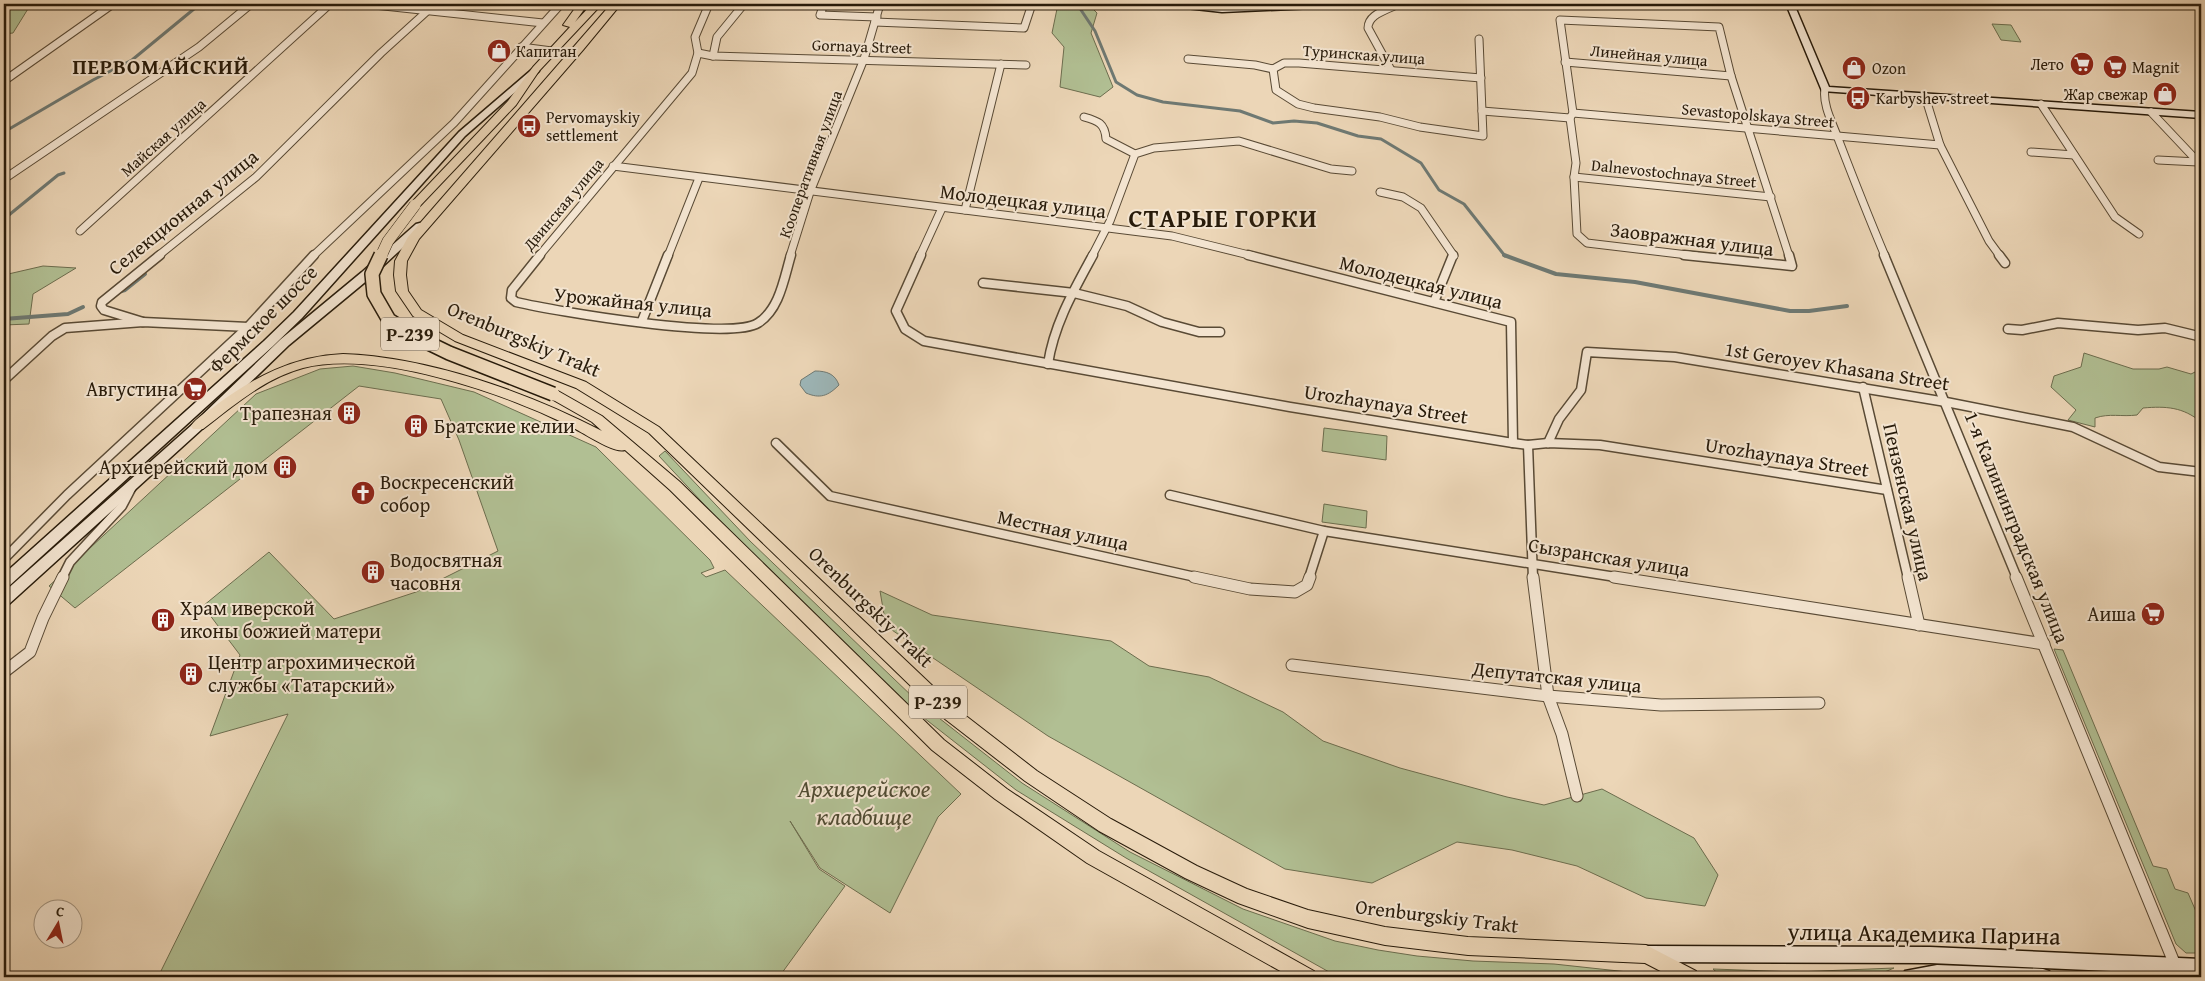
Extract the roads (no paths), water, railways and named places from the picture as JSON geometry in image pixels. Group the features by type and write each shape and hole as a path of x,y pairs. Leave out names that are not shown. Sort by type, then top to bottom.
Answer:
{"main road":[{"path":"560,42 569,22 583,4"},
{"name":"Orenburgskiy Trakt","path":"597,4 536,68 512,103 415,205 388,241 372,274 374,294 389,320 414,336 449,353 553,394 597,419 655,467 938,745 953,757 1001,794 1093,857 1308,977"},
{"name":"Orenburgskiy Trakt","path":"616,4 580,48 414,237 401,261 402,291 417,313 459,338 581,385 654,430 951,714 1031,776 1105,825 1190,872 1244,897 1308,920 1385,936 1468,946 1646,954 1690,977"},
{"name":"Р-239","path":"580,48 626,4"},
{"path":"1177,4 1222,9 1335,4"},
{"path":"1790,4 1826,89 2201,115"},
{"name":"Фермское шоссе","path":"4,582 298,315 462,134 536,68"},
{"name":"Фермское шоссе","path":"4,600 198,426 285,342 366,275 433,214"},
{"name":"Orenburgskiy Trakt","path":"198,426 250,387 309,363 353,357 385,362 493,389 553,411 599,434 655,467"},
{"name":"улица Академика Парина","path":"1646,954 1930,955 2178,971 2201,967"},
{"name":"улица Академика Парина","path":"1911,977 1937,973 2043,977"}],"street":[{"path":"4,81 113,4"},
{"path":"4,178 199,48 251,4"},
{"name":"Майская улица","path":"80,231 330,4"},
{"path":"365,4 544,23"},
{"name":"Селекционная улица","path":"143,322 104,310 101,306 102,302 256,177 381,53 434,4"},
{"path":"4,559 67,495 248,326 310,259 454,123 561,4"},
{"name":"Двинская улица","path":"511,298 512,290 523,274 692,73 698,53 695,37 709,4"},
{"path":"713,56 717,37 744,4"},
{"path":"824,4 820,14 1024,28 1032,4"},
{"name":"Кооперативная улица","path":"754,326 769,313 777,300 810,192 864,59 880,4"},
{"path":"1391,70 1368,28 1368,22 1371,18 1394,6 1394,4"},
{"path":"1574,177 1576,163 1560,20 1719,27 1731,76 1770,197"},
{"path":"1273,69 1276,90 1298,104 1483,136 1479,39"},
{"path":"521,47 552,50"},
{"name":"Gornaya Street","path":"698,53 713,56 1026,65"},
{"name":"Туринская улица","path":"1188,59 1254,65 1273,69 1284,63 1299,63 1481,78"},
{"name":"Линейная улица","path":"1565,62 1731,76"},
{"path":"965,210 1001,64"},
{"name":"1-я Калининградская улица","path":"1826,89 1824,95 1860,197 1946,402 2178,971"},
{"path":"1925,96 1940,145 1988,241 2005,263"},
{"path":"2041,104 2115,217 2139,234"},
{"name":"Sevastopolskaya Street","path":"1482,111 1747,127 1940,145"},
{"path":"2151,112 2200,164"},
{"path":"1084,118 1104,124 1106,139 1135,154 1154,148 1239,141 1332,169 1352,171"},
{"path":"2030,152 2074,155"},
{"path":"1048,364 1049,346 1107,228 1135,154"},
{"path":"2158,160 2200,164"},
{"name":"Молодецкая улица","path":"613,166 1172,236 1511,322 1513,443"},
{"name":"Dalnevostochnaya Street","path":"1574,177 1770,197"},
{"name":"Заовражная улица","path":"1574,177 1578,234 1587,242 1632,250 1792,266 1770,197"},
{"path":"642,321 699,178"},
{"path":"1380,192 1403,197 1422,208 1454,256 1434,302"},
{"name":"Urozhaynaya Street","path":"942,208 896,311 905,330 924,341 1048,364 1513,443 1528,445 1548,443 1600,445 1887,490"},
{"path":"983,283 1074,293 1127,306 1171,325 1199,332 1220,332"},
{"name":"Урожайная улица","path":"511,298 530,306 642,321 714,328 754,326"},
{"path":"4,380 52,336 65,328 143,322 248,326"},
{"path":"2008,329 2022,330 2058,323 2138,330 2165,328 2198,336 2201,341"},
{"name":"1st Geroyev Khasana Street","path":"1548,443 1559,419 1581,390 1587,352 1675,357 1946,402 2073,427 2159,467 2201,472"},
{"name":"Пензенская улица","path":"1863,387 1919,625"},
{"name":"Местная улица","path":"776,443 830,496 1250,589 1295,592 1307,585 1324,531"},
{"path":"1528,445 1531,562 1548,696 1562,734 1577,796"},
{"path":"4,672 30,652 43,618 70,562 122,506 136,481"},
{"name":"Сызранская улица","path":"1170,495 1324,531 2044,644"},
{"name":"Депутатская улица","path":"1292,665 1548,696 1661,705 1818,704"}],"water":[{"path":"815,371 830,374 839,385 831,392 820,396 806,393 800,385 801,380"}],"waterway":[{"path":"4,132 93,80 132,60 200,4"},
{"path":"1077,4 1095,31 1116,82 1137,95 1163,102 1240,111 1273,123 1294,121 1317,123 1358,136 1381,139 1421,163 1439,190 1464,204 1504,255"},
{"path":"4,219 58,175 64,173"},
{"path":"1504,255 1556,274 1635,282 1790,311 1809,311 1847,306"},
{"path":"118,292 125,290 145,274"},
{"path":"4,319 68,314 83,307"}],"place":[{"name":"Капитан","path":"499,51"},
{"name":"Лето","path":"2082,64"},
{"name":"Magnit","path":"2115,67"},
{"name":"Ozon","path":"1854,68"},
{"name":"Жар свежар","path":"2165,94"},
{"name":"Karbyshev street","path":"1858,98"},
{"name":"Pervomayskiy settlement","path":"529,126"},
{"name":"Августина","path":"195,389"},
{"name":"Трапезная","path":"349,413"},
{"name":"Братские келии","path":"416,426"},
{"name":"Архиерейский дом","path":"285,467"},
{"name":"Воскресенский собор","path":"363,493"},
{"name":"Водосвятная часовня","path":"373,572"},
{"name":"Аиша","path":"2153,614"},
{"name":"Храм иверской иконы божией матери","path":"163,620"},
{"name":"Центр агрохимической службы «Татарский»","path":"191,674"}],"district":[{"name":"ПЕРВОМАЙСКИЙ","path":"161,67"},
{"name":"СТАРЫЕ ГОРКИ","path":"1223,218"}],"park label":[{"name":"Архиерейское кладбище","path":"864,803"}]}
